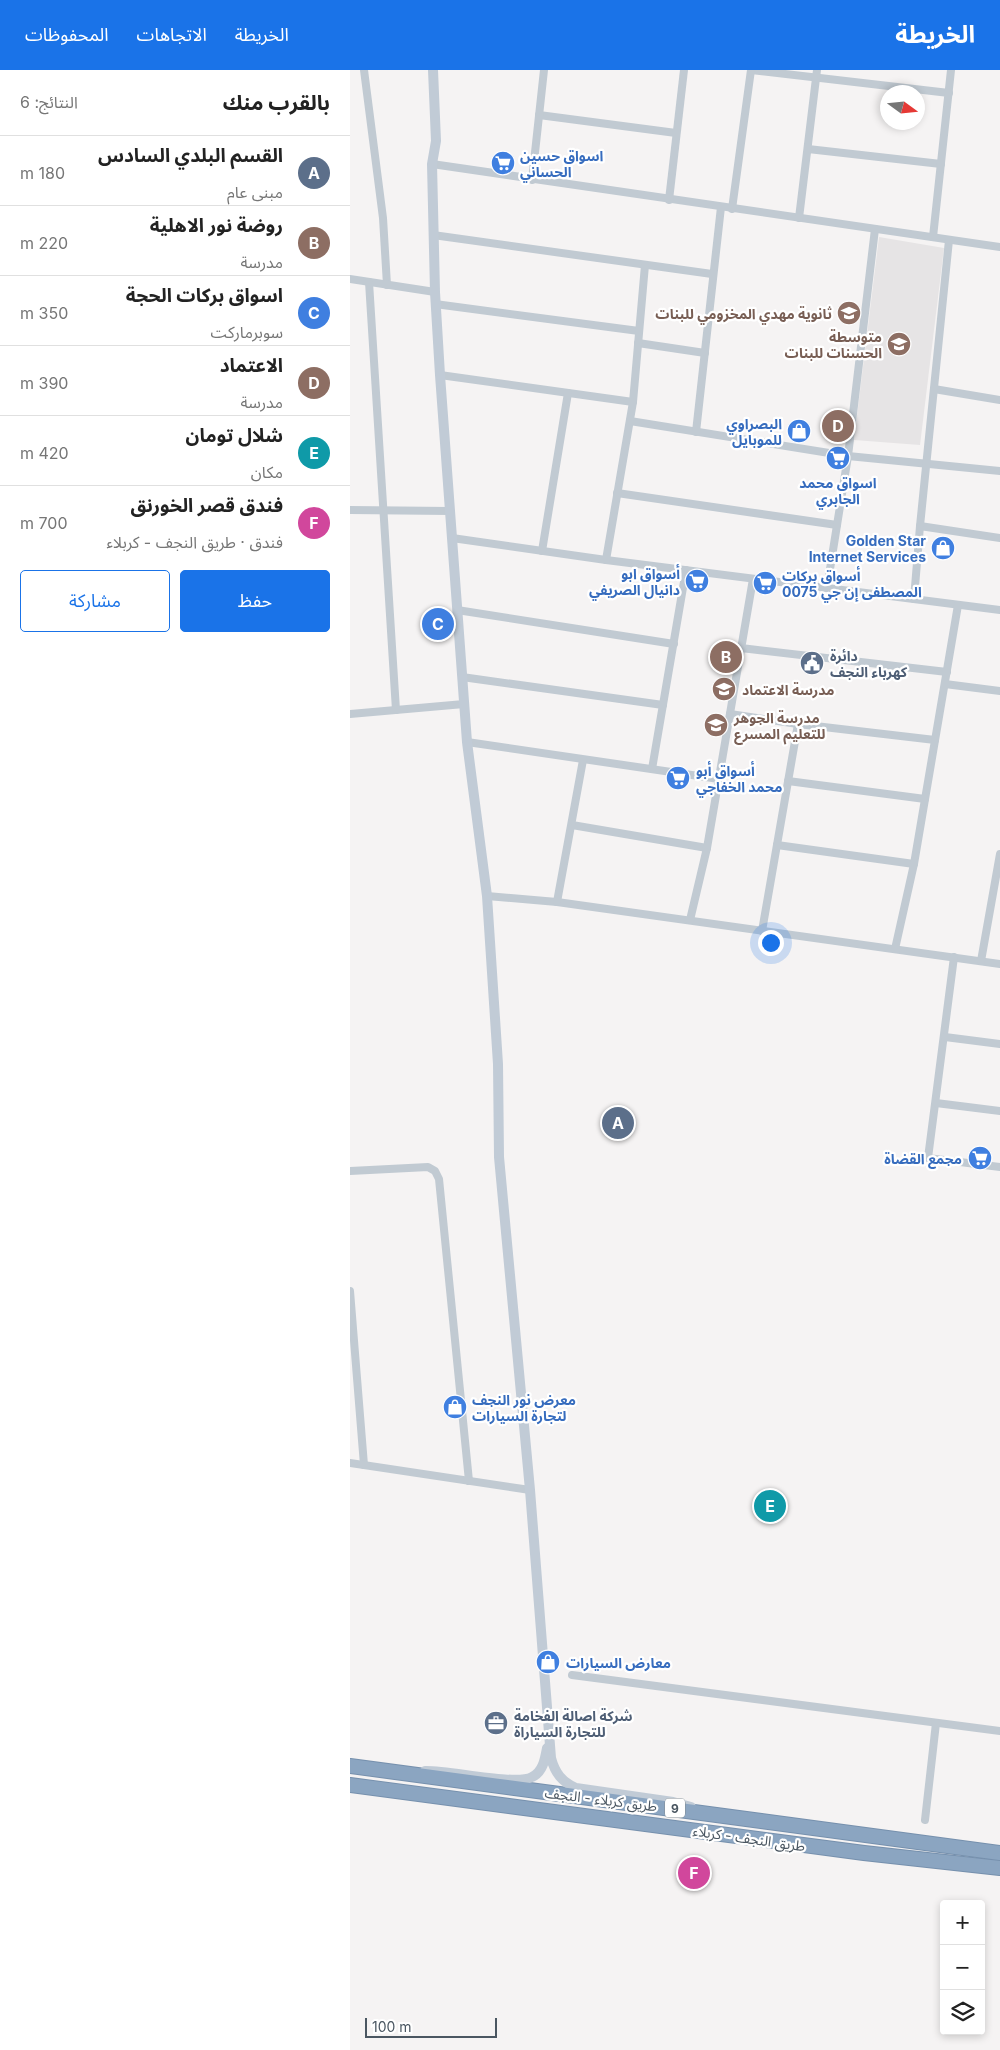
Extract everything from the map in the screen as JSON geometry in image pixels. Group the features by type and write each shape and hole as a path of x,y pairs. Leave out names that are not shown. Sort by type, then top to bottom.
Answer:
{"highway":[{"name":"طريق کربلاء - النجف","path":"350,1766 1000,1853"},
{"name":"طريق النجف - کربلاء","path":"350,1785 864,1853 1000,1868"},
{"path":"952,1846 1000,1849"},
{"path":"949,1862 1000,1874"}],"street":[{"path":"364,70 383,218 387,285"},
{"path":"433,70 436,141 432,164 434,292 467,742 488,896 498,1064 499,1157 530,1490 553,1767 568,1785 576,1788 673,1802 708,1813"},
{"path":"532,180 544,70"},
{"path":"669,200 684,70"},
{"path":"732,209 751,70 817,74 949,93"},
{"path":"933,237 951,70"},
{"path":"799,218 817,74"},
{"path":"539,115 676,133"},
{"path":"808,149 941,164"},
{"path":"432,164 1000,247"},
{"path":"696,432 720,207"},
{"path":"828,588 848,456 875,229"},
{"path":"433,235 712,274"},
{"path":"914,599 949,240"},
{"path":"606,560 633,402 645,265"},
{"path":"350,279 434,292"},
{"path":"369,282 396,710"},
{"path":"435,304 640,332"},
{"path":"638,343 705,353"},
{"path":"440,375 633,402"},
{"path":"934,389 1000,400"},
{"path":"542,551 568,393"},
{"path":"630,421 848,456 1000,471"},
{"path":"617,493 837,525"},
{"path":"350,510 450,511"},
{"path":"920,526 1000,538"},
{"path":"452,538 606,560 1000,610"},
{"path":"652,769 686,570"},
{"path":"690,920 707,848 753,579"},
{"path":"895,949 914,864 958,605"},
{"path":"457,610 674,644"},
{"path":"741,648 947,672"},
{"path":"462,677 663,705"},
{"path":"944,684 1000,691"},
{"path":"350,714 464,704"},
{"path":"730,714 935,740"},
{"path":"762,931 798,724"},
{"path":"467,742 719,779"},
{"path":"557,902 583,760"},
{"path":"788,782 925,799"},
{"path":"572,825 707,848"},
{"path":"777,845 914,864"},
{"path":"982,961 1000,854"},
{"path":"488,896 557,902 1000,964"},
{"path":"954,957 928,1158 1000,1167"},
{"path":"945,1037 1000,1044"},
{"path":"936,1103 1000,1111"},
{"path":"350,1171 428,1167 435,1171 439,1179 468,1481"},
{"path":"350,1291 364,1465"},
{"path":"350,1463 530,1490"},
{"path":"572,1675 1000,1731"},
{"path":"925,1820 936,1723"},
{"path":"394,1772 445,1771 510,1780 527,1779 536,1774 544,1763 549,1734"}],"shaded area":[{"name":"متوسطة الحسنات للبنات","path":"879,237 944,248 920,445 854,440"}],"place":[{"name":"اسواق حسين الحساني","path":"503,163"},
{"name":"ثانوية مهدي المخزومي للبنات","path":"849,313"},
{"name":"متوسطة الحسنات للبنات","path":"899,344"},
{"name":"الاعتماد","path":"838,426"},
{"name":"البصراوي للموبايل","path":"799,431"},
{"name":"اسواق محمد الجابري","path":"838,458"},
{"name":"Golden Star Internet Services","path":"943,548"},
{"name":"أسواق ابو دانيال الصريفي","path":"697,581"},
{"name":"أسواق بركات المصطفی إن جي 0075","path":"765,583"},
{"name":"اسواق بركات الحجة","path":"438,624"},
{"name":"روضة نور الاهلية","path":"726,657"},
{"name":"دائرة كهرباء النجف","path":"812,663"},
{"name":"مدرسة الاعتماد","path":"724,689"},
{"name":"مدرسة الجوهر للتعليم المسرع","path":"716,725"},
{"name":"أسواق أبو محمد الخفاجي","path":"678,778"},
{"name":"القسم البلدي السادس","path":"618,1123"},
{"name":"مجمع القضاة","path":"980,1158"},
{"name":"معرض نور النجف لتجارة السيارات","path":"455,1407"},
{"name":"شلال تومان","path":"770,1506"},
{"name":"معارض السيارات","path":"548,1662"},
{"name":"شركة اصالة الفخامة للتجارة السياراة","path":"496,1723"},
{"name":"فندق قصر الخورنق","path":"694,1873"}]}
